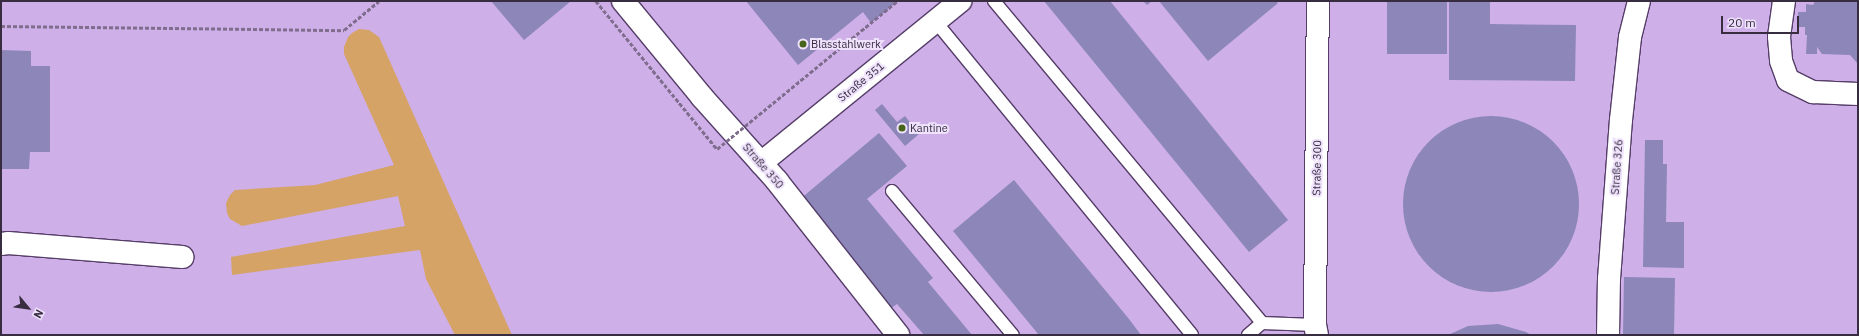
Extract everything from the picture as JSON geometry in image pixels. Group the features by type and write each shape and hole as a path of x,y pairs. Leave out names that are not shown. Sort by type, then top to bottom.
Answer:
{"street":[{"name":"Straße 350","path":"623,1 702,98 761,163 898,335"},
{"name":"Straße 351","path":"761,163 960,1"},
{"name":"Straße 300","path":"1316,330 1318,1"},
{"name":"Straße 326","path":"1608,335 1609,279 1620,120 1630,36 1639,1"},
{"path":"1784,1 1780,37 1781,61 1788,80 1814,92 1858,94"},
{"path":"1,244 8,243 182,257"}],"lane":[{"path":"994,1 1261,329"},
{"path":"936,22 1192,335"},
{"path":"892,190 1013,335"},
{"path":"1248,335 1261,329 1316,330"}],"path":[{"path":"1,26 344,30 379,1"},
{"path":"596,1 717,149 897,1"}],"shaded area":[{"path":"1,1 1858,1 1858,335 1,335"},
{"path":"359,29 369,30 379,37 512,335 455,335 426,279 420,250 232,275 231,257 405,226 398,196 242,226 230,219 227,213 226,203 230,195 235,190 315,185 394,165 344,54 344,47 348,37"}],"building":[{"path":"491,1 571,1 524,40"},
{"name":"Blasstahlwerk","path":"746,1 898,1 871,23 863,12 798,65"},
{"path":"1044,1 1110,1 1288,220 1249,252"},
{"path":"1143,1 1152,1 1147,5"},
{"path":"1159,1 1276,1 1278,3 1208,61"},
{"path":"1387,1 1447,1 1447,54 1387,54"},
{"path":"1449,1 1490,1 1490,24 1576,25 1575,81 1449,80"},
{"path":"1815,1 1858,1 1858,64 1850,55 1822,54 1817,47 1817,54 1806,54 1807,35 1805,35 1805,27 1798,27 1798,12 1806,12 1806,4 1813,5"},
{"path":"1,50 31,51 31,66 50,66 50,152 30,152 29,169 1,169"},
{"name":"Kantine","path":"882,104 897,122 905,116 919,134 905,146 875,110"},
{"path":"1500,116 1525,122 1533,126 1547,136 1559,148 1573,170 1578,187 1578,221 1573,238 1559,260 1547,272 1525,286 1508,291 1482,292 1457,286 1449,282 1435,272 1423,260 1409,238 1404,221 1403,195 1409,170 1413,162 1423,148 1435,136 1457,122 1474,117"},
{"path":"879,133 907,166 867,199 933,278 928,282 972,335 924,335 897,304 890,309 799,200"},
{"path":"1645,140 1663,140 1663,164 1667,164 1666,222 1684,222 1684,268 1643,267"},
{"path":"1014,180 1141,335 1039,335 953,231"},
{"path":"1624,277 1675,278 1674,335 1623,335"},
{"path":"1498,324 1526,332 1531,335 1448,335 1468,326"}],"place":[{"name":"Blasstahlwerk","path":"803,44"},
{"name":"Kantine","path":"902,128"}]}
